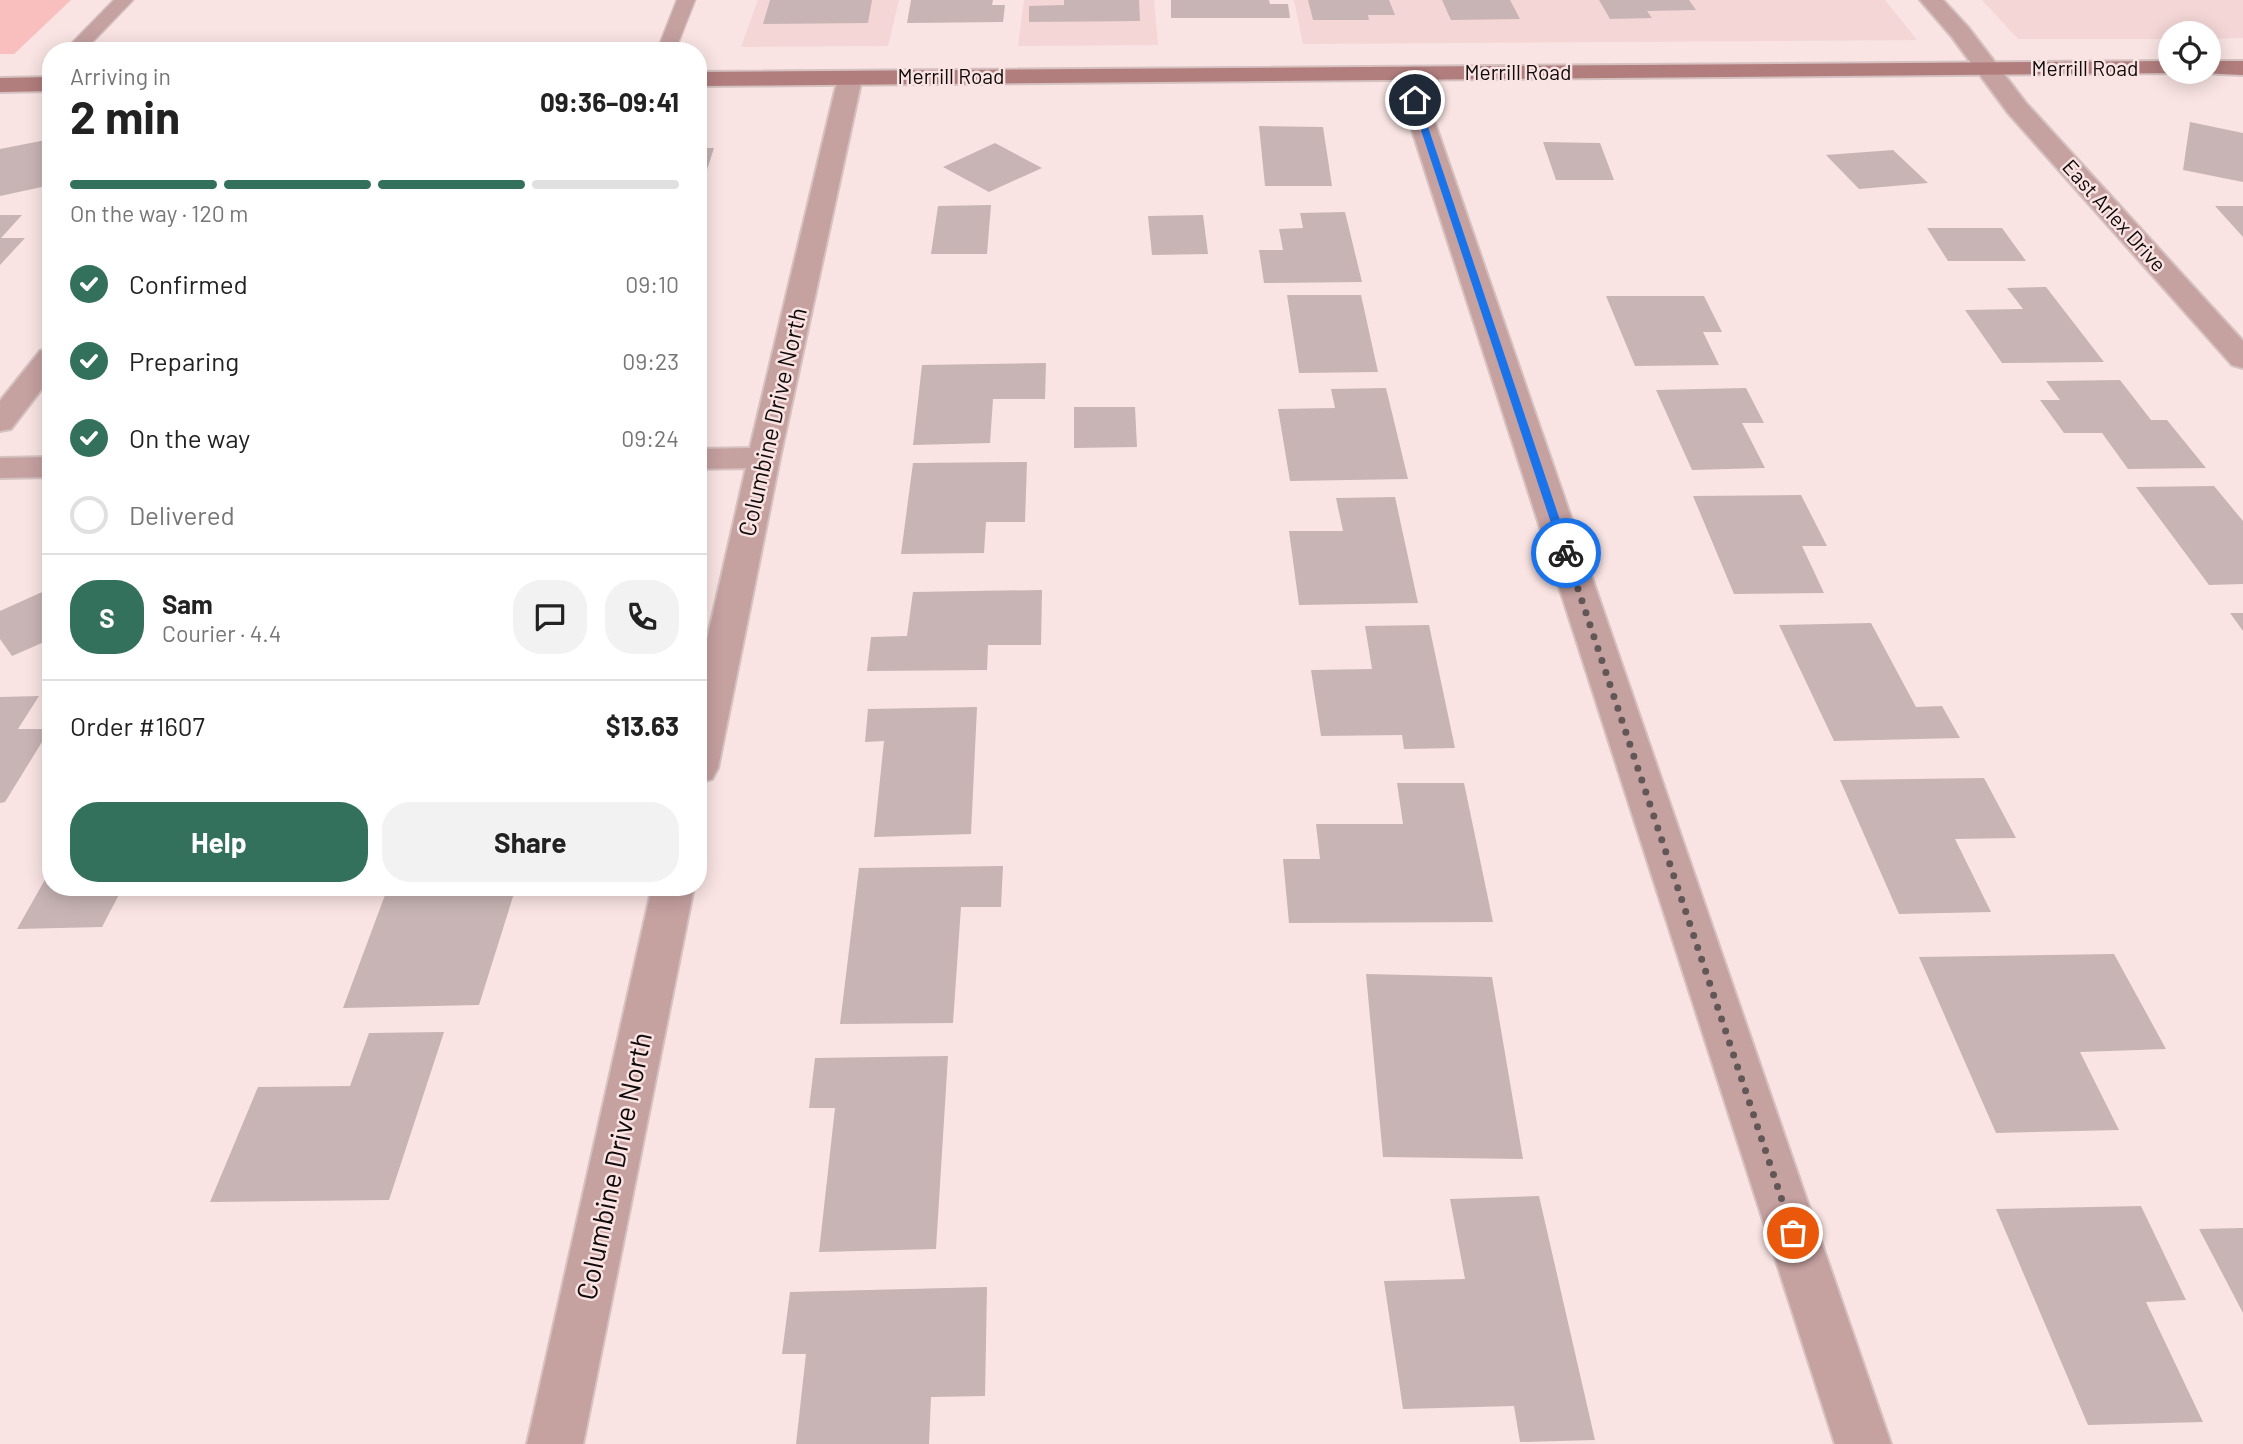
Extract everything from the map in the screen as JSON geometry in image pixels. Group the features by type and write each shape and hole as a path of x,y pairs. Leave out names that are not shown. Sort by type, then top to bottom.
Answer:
{"main road":[{"name":"Merrill Road","path":"707,79 2158,68"},
{"path":"2221,68 2243,68"},
{"path":"0,85 42,81"}],"street":[{"name":"East Arlex Drive","path":"1931,0 2017,108 2243,359"},
{"path":"1406,74 1863,1444"},
{"name":"Columbine Drive North","path":"707,726 850,78"},
{"path":"0,422 42,369"},
{"path":"707,459 764,458"},
{"path":"0,468 42,467"},
{"name":"Columbine Drive North","path":"555,1444 671,896"}],"lane":[{"path":"83,42 124,0"},
{"path":"670,42 687,0"}],"shaded area":[{"path":"0,0 71,0 14,54 0,54"},
{"path":"758,0 899,0 888,46 741,47"},
{"path":"1024,0 1154,0 1158,45 1018,46"},
{"path":"1294,0 1885,0 1917,40 1303,44"},
{"path":"1982,0 2243,0 2243,38 2221,39 2221,21 2158,21 2158,39 2018,39"}],"building":[{"path":"770,0 872,0 868,23 763,24"},
{"path":"911,0 993,0 992,5 1005,5 1003,22 907,23"},
{"path":"1064,0 1139,0 1140,21 1029,22 1029,6 1064,5"},
{"path":"1171,0 1269,0 1270,4 1288,4 1290,18 1171,18"},
{"path":"1308,0 1389,0 1395,15 1368,15 1369,20 1313,20"},
{"path":"1442,0 1510,0 1520,19 1451,20"},
{"path":"1599,0 1689,0 1696,10 1647,11 1652,18 1610,19"},
{"path":"2190,122 2243,133 2243,182 2183,170"},
{"path":"1259,126 1323,127 1332,186 1265,186"},
{"path":"42,141 42,187 0,196 0,149"},
{"path":"1543,142 1600,143 1614,180 1556,180"},
{"path":"995,143 1042,168 989,192 943,167"},
{"path":"707,148 714,148 707,170"},
{"path":"1893,150 1928,183 1859,189 1826,155"},
{"path":"991,205 987,254 931,254 938,206"},
{"path":"2215,206 2243,206 2243,237"},
{"path":"1345,212 1362,282 1264,283 1259,250 1283,250 1279,229 1303,228 1300,213"},
{"path":"0,215 22,215 1,238 25,238 0,265"},
{"path":"1203,215 1208,254 1152,255 1148,216"},
{"path":"1927,228 2002,228 2026,261 1948,261"},
{"path":"2046,287 2104,362 2002,363 1965,310 2023,309 2007,288"},
{"path":"1287,295 1361,295 1378,372 1299,373"},
{"path":"1606,296 1704,296 1722,332 1703,332 1719,365 1635,366"},
{"path":"1046,363 1045,399 993,399 990,443 913,445 922,365"},
{"path":"2120,380 2151,420 2167,420 2206,468 2128,469 2102,433 2064,433 2040,400 2060,400 2046,381"},
{"path":"1386,388 1408,479 1290,481 1278,409 1335,408 1331,389"},
{"path":"1746,388 1764,423 1742,423 1765,468 1692,470 1656,390"},
{"path":"1074,407 1135,407 1137,447 1074,448"},
{"path":"1027,462 1025,522 986,522 984,553 901,554 913,463"},
{"path":"2214,486 2243,521 2243,584 2209,585 2136,487"},
{"path":"1801,495 1827,546 1802,546 1824,593 1734,594 1693,496"},
{"path":"1395,497 1418,603 1299,605 1289,531 1343,531 1336,498"},
{"path":"1042,590 1041,645 988,645 987,670 867,671 871,637 907,636 913,592"},
{"path":"42,592 42,643 12,656 0,639 0,611"},
{"path":"2230,613 2243,613 2243,631"},
{"path":"1871,623 1916,707 1942,706 1960,738 1834,741 1779,625"},
{"path":"1429,625 1455,748 1404,749 1402,735 1321,736 1311,670 1372,669 1365,626"},
{"path":"39,696 18,729 42,729 42,742 5,802 0,803 0,697"},
{"path":"977,707 971,834 874,837 884,741 865,742 868,709"},
{"path":"1984,778 2016,838 1955,839 1991,912 1899,914 1840,780"},
{"path":"1397,783 1464,783 1493,922 1289,923 1283,859 1320,859 1316,824 1403,824"},
{"path":"1003,866 1001,907 961,907 953,1023 840,1024 859,868"},
{"path":"42,885 42,896 118,896 102,927 17,929"},
{"path":"385,896 513,896 479,1005 343,1008"},
{"path":"2114,954 2166,1049 2080,1052 2119,1130 1996,1133 1919,957"},
{"path":"1366,974 1492,977 1523,1159 1383,1157"},
{"path":"444,1032 389,1200 210,1202 258,1087 350,1086 369,1033"},
{"path":"948,1056 936,1249 819,1252 835,1108 809,1108 815,1058"},
{"path":"1539,1196 1595,1440 1520,1442 1514,1406 1403,1409 1384,1281 1465,1279 1450,1199"},
{"path":"2141,1206 2186,1300 2146,1302 2203,1422 2088,1425 1996,1209"},
{"path":"2243,1228 2243,1313 2199,1229"},
{"path":"987,1287 985,1396 931,1397 929,1444 796,1444 806,1354 782,1354 790,1292"}],"way so far":[{"path":"1566,553 1793,1233"}],"route":[{"path":"1415,100 1566,553"}]}
